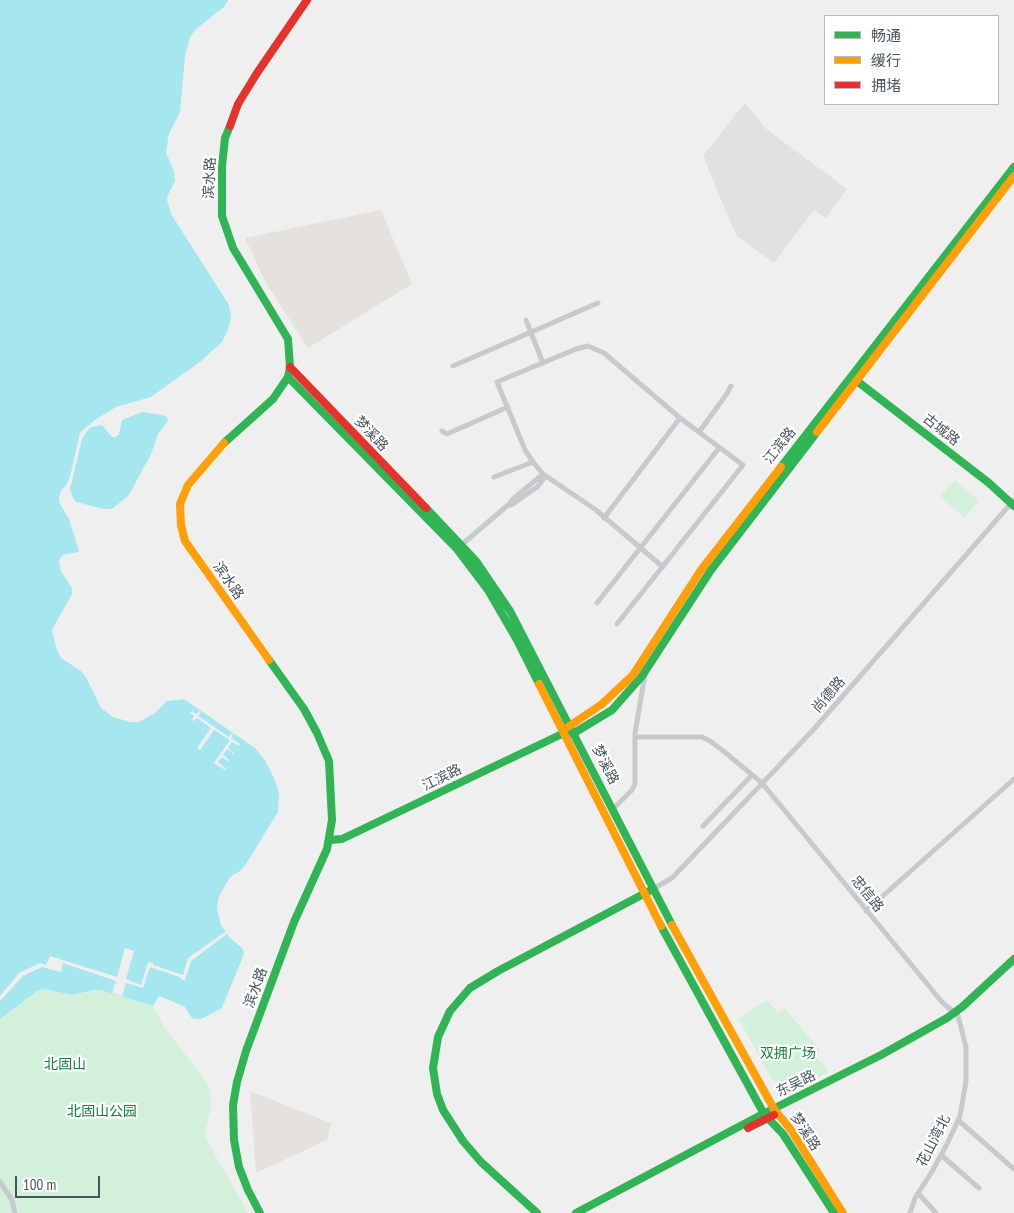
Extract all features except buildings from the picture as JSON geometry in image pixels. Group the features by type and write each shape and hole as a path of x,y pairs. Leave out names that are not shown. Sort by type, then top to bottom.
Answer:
{"main road":[{"name":"滨水路","path":"260,1213 242,1175 234,1140 233,1105 246,1051 280,958 330,840 332,820 328,761 317,733 294,695 185,541 181,525 180,504 188,485 225,442 273,399 288,377 290,367 288,339 233,248 222,216 222,166 225,138 238,104 307,0"},
{"name":"江滨路","path":"564,733 570,725 602,704 633,675 701,570 854,378 1013,172"},
{"name":"梦溪路","path":"290,367 459,547 504,616 644,894 766,1116 783,1134 834,1213"},
{"name":"梦溪路","path":"288,377 476,562 510,611 685,950 776,1111 791,1130 842,1213"},
{"name":"江滨路","path":"330,840 342,839 564,733 574,733 612,710 645,672 711,570 854,378"},
{"name":"古城路","path":"854,378 1013,503"},
{"path":"537,1213 480,1162 462,1141 443,1110 437,1094 433,1068 438,1037 450,1011 470,988 498,971 653,889"},
{"name":"东吴路","path":"576,1213 776,1111 883,1060 950,1022 1014,959"},
{"name":"东吴路","path":"956,1014 1014,965"},
{"name":"东吴路","path":"585,1213 766,1116"}],"street":[{"path":"453,366 598,304"},
{"path":"526,320 543,363"},
{"path":"617,624 663,567 743,464 680,418 604,353 588,346 576,349 498,382 525,450 533,462 545,475 604,518 663,567"},
{"path":"699,432 731,386"},
{"path":"442,431 447,434 508,407"},
{"path":"604,518 680,418"},
{"path":"597,603 719,448"},
{"path":"494,477 533,462"},
{"path":"459,547 508,506 537,487 545,475"},
{"name":"尚德路","path":"653,889 672,878 814,729 1013,503"},
{"path":"613,809 632,790 635,784 635,737 645,672"},
{"name":"忠信路","path":"635,737 702,738 710,741 752,775 762,784 942,1002 956,1014"},
{"path":"703,826 752,775"},
{"path":"866,911 1014,779"},
{"name":"花山湾北","path":"910,1213 915,1198 941,1155 958,1120 966,1081 966,1047 956,1014"},
{"path":"958,1120 1014,1169"},
{"path":"941,1155 979,1188"},
{"path":"0,1182 12,1200 16,1213"},
{"path":"918,1193 936,1213"}],"shaded area":[{"path":"745,103 765,128 847,189 826,218 814,210 774,263 736,235 703,156"},
{"path":"381,210 412,284 308,348 265,281 245,238"},
{"path":"250,1091 331,1123 327,1140 256,1173"}],"green space":[{"path":"955,480 979,501 964,518 940,496"},
{"name":"北固山公园","path":"45,989 72,995 94,990 104,991 153,1006 164,1027 208,1084 211,1098 210,1112 204,1135 248,1213 0,1213 0,1019 37,991"},
{"name":"双拥广场","path":"767,1000 778,1013 785,1009 820,1050 815,1055 829,1072 797,1088 784,1086 772,1080 739,1019"}],"water":[{"path":"0,0 228,0 224,7 196,29 190,37 185,57 180,112 169,134 166,152 174,172 175,181 167,200 171,214 229,305 231,318 228,330 222,342 201,361 151,397 116,407 95,420 80,433 71,473 59,498 60,504 69,519 79,551 65,554 59,561 61,571 72,588 72,594 52,630 61,658 81,671 101,708 113,717 130,722 139,722 155,713 167,701 184,699 255,748 265,760 274,778 279,792 278,812 246,864 240,871 230,877 219,896 217,909 221,925 230,938 243,949 244,954 222,1008 201,1019 194,1019 185,1007 159,996 153,1006 104,991 94,990 72,995 45,989 37,991 0,1019"},
{"path":"142,412 162,415 167,417 168,421 158,434 151,454 129,495 112,509 104,509 76,502 70,489 82,439 86,432 91,427 102,425 112,437 116,437 119,434 122,420"}],"pier":[{"path":"192,711 196,714 199,711 201,712 198,716 229,737 232,733 231,738 240,744 239,746 232,742 228,748 234,754 227,749 223,755 229,762 222,757 218,762 225,770 214,763 230,740 214,730 200,750 197,748 211,728 197,718 194,721 192,720 194,716 190,713"},
{"path":"225,932 227,934 191,961 185,980 150,967 143,988 126,983 122,996 112,993 116,981 63,963 61,972 42,967 23,976 0,1001 0,996 19,973 40,963 46,965 50,956 117,977 125,948 134,951 126,979 141,985 148,962 183,975 188,958"}],"traffic: fast":[{"path":"224,443 273,399 288,377 290,367 288,339 233,248 222,216 222,166 225,138 230,126"},
{"path":"781,467 1014,167"},
{"path":"288,377 457,549 488,590 517,640 539,684"},
{"path":"853,378 989,483 1014,506"},
{"path":"330,840 342,839 564,733 574,733 612,710 642,676 711,570 817,432"},
{"path":"426,508 476,561 510,611 672,925"},
{"path":"260,1213 239,1167 234,1140 233,1105 237,1082 246,1051 294,922 327,849 332,820 329,761 304,709 269,660"},
{"path":"537,1213 481,1162 463,1141 443,1110 437,1094 433,1068 438,1037 450,1011 470,988 498,971 653,889"},
{"path":"661,926 764,1114 783,1134 834,1213"},
{"path":"576,1213 761,1115 881,1055 947,1018 962,1007 1014,959"}],"traffic: slow":[{"path":"817,432 1014,176"},
{"path":"224,443 188,485 180,504 181,525 185,541 269,660"},
{"path":"568,727 602,704 633,675 701,570 781,467"},
{"path":"539,684 661,926"},
{"path":"672,925 774,1109 791,1130 843,1213"}],"traffic: jam":[{"path":"230,126 238,104 307,0"},
{"path":"290,367 426,508"},
{"path":"748,1128 774,1115"}],"park label":[{"name":"北固山","path":"65,1065"}]}
